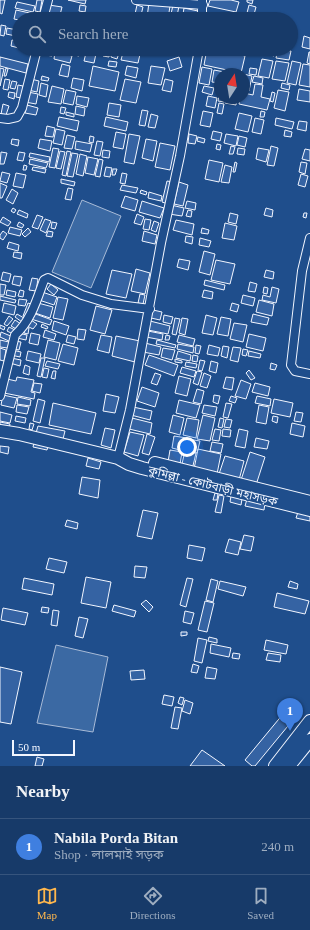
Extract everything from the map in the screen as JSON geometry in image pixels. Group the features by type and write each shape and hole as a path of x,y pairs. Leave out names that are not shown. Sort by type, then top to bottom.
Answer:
{"main road":[{"name":"কুমিল্লা - কোটবাড়ী মহাসড়ক","path":"0,431 19,434 118,458 129,464 142,468 294,502 310,502"},
{"name":"কুমিল্লা - কোটবাড়ী মহাসড়ক","path":"294,502 310,510"},
{"path":"275,766 310,721"},
{"path":"289,766 310,740"}],"street":[{"path":"45,12 48,0"},
{"path":"136,0 202,3"},
{"path":"0,118 8,119 17,117 22,108 34,56"},
{"path":"118,458 130,410 150,309 161,243 180,156 198,56"},
{"path":"310,238 302,271 291,365 294,371 310,374"},
{"path":"0,396 15,335 21,330 30,314 44,280 48,278 82,295 111,304 150,309"}],"water":[{"path":"82,200 121,216 91,288 52,272"},
{"path":"56,645 108,657 93,732 37,723"}],"building":[{"path":"0,0 5,0 2,14 0,13"},
{"path":"37,0 42,0 40,12 35,11"},
{"path":"68,0 86,0 85,4"},
{"path":"210,0 231,0 239,2 236,12 208,6"},
{"path":"247,0 253,0 252,4 247,2"},
{"path":"17,2 35,6 33,12 15,8"},
{"path":"149,2 170,6 169,12 148,12"},
{"path":"49,5 62,7 61,12 48,12"},
{"path":"80,5 86,6 85,12 79,11"},
{"path":"137,5 143,7 142,12 135,12"},
{"path":"173,5 179,6 178,12 171,12"},
{"path":"249,5 256,7 255,12 247,12"},
{"path":"184,8 198,11 198,12 183,12"},
{"path":"1,25 6,26 4,36 0,35"},
{"path":"7,28 12,29 12,35 6,34"},
{"path":"304,36 310,38 310,49 302,47"},
{"path":"310,52 310,64 307,63"},
{"path":"54,56 72,56 70,63 54,59"},
{"path":"85,56 96,56 94,63 84,61"},
{"path":"111,56 118,56 117,59"},
{"path":"122,56 140,56 138,63 121,60"},
{"path":"206,56 245,56 242,68 218,68 204,65"},
{"path":"276,56 290,56 289,60 276,58"},
{"path":"0,57 28,64 26,73 0,66"},
{"path":"179,57 182,67 170,71 167,61"},
{"path":"262,59 273,61 269,78 258,76"},
{"path":"109,61 117,62 116,67 108,66"},
{"path":"276,61 289,63 285,81 272,79"},
{"path":"292,61 301,63 296,85 287,83"},
{"path":"62,64 70,66 68,77 59,75"},
{"path":"303,64 310,65 310,87 299,85"},
{"path":"93,66 119,72 115,91 89,86"},
{"path":"127,66 138,68 136,78 125,75"},
{"path":"151,66 165,68 161,85 148,83"},
{"path":"202,67 212,69 209,85 199,83"},
{"path":"0,68 4,69 0,86"},
{"path":"6,68 8,69 6,76 4,76"},
{"path":"250,68 257,69 256,75 250,74"},
{"path":"214,70 214,82 212,82"},
{"path":"42,76 49,78 48,81 41,80"},
{"path":"250,76 252,76 250,86"},
{"path":"254,76 263,78 262,84 252,82"},
{"path":"73,78 84,80 82,91 71,88"},
{"path":"5,79 10,80 8,90 3,89"},
{"path":"31,79 39,81 37,92 28,90"},
{"path":"125,79 141,82 136,103 120,100"},
{"path":"165,79 173,81 171,92 162,90"},
{"path":"12,81 17,82 15,89 10,88"},
{"path":"41,83 48,85 46,97 39,95"},
{"path":"282,83 290,85 289,90 281,88"},
{"path":"255,84 263,85 261,97 270,99 267,110 239,104 250,104 250,94 253,95"},
{"path":"18,85 23,86 21,98 16,97"},
{"path":"52,86 64,89 61,104 48,102"},
{"path":"204,86 214,88 212,95 202,92"},
{"path":"299,89 310,91 310,102 297,100"},
{"path":"66,90 76,92 73,105 63,103"},
{"path":"278,90 289,92 285,111 274,108"},
{"path":"9,92 15,93 14,99 8,97"},
{"path":"28,92 38,94 36,104 25,102"},
{"path":"272,92 275,93 273,102 270,101"},
{"path":"77,96 89,98 87,107 76,104"},
{"path":"208,96 214,97 215,108 206,106"},
{"path":"109,103 121,105 119,117 107,115"},
{"path":"3,104 9,106 6,115 1,114"},
{"path":"219,104 224,104 222,114 217,113"},
{"path":"27,105 38,108 36,115 25,113"},
{"path":"76,106 85,108 84,116 75,114"},
{"path":"61,107 66,108 64,114 60,113"},
{"path":"142,110 148,111 145,126 139,125"},
{"path":"203,111 213,113 210,127 200,125"},
{"path":"261,111 265,112 264,117 260,117"},
{"path":"66,112 74,114 74,117 66,115"},
{"path":"239,113 252,116 248,132 235,129"},
{"path":"151,114 158,116 155,128 148,127"},
{"path":"59,117 79,121 77,131 57,126"},
{"path":"106,117 128,122 126,131 104,126"},
{"path":"255,118 264,120 261,134 252,132"},
{"path":"276,118 294,122 292,129 275,125"},
{"path":"299,121 307,122 306,131 297,129"},
{"path":"47,126 55,128 53,137 45,136"},
{"path":"56,129 65,131 62,145 53,143"},
{"path":"285,130 292,132 291,137 284,136"},
{"path":"213,131 222,133 220,141 211,139"},
{"path":"116,132 126,134 123,149 113,147"},
{"path":"129,134 140,136 134,164 124,162"},
{"path":"189,134 197,136 195,144 188,143"},
{"path":"226,134 238,136 236,146 224,143"},
{"path":"67,135 75,137 72,149 64,148"},
{"path":"90,136 94,137 93,143 89,142"},
{"path":"239,136 247,138 245,147 237,145"},
{"path":"198,137 205,139 204,143 197,141"},
{"path":"12,139 19,140 18,146 11,144"},
{"path":"40,139 52,141 50,151 38,148"},
{"path":"146,139 157,141 153,161 142,158"},
{"path":"76,141 92,144 90,152 75,149"},
{"path":"97,141 103,142 100,156 94,155"},
{"path":"160,143 175,146 170,170 155,167"},
{"path":"217,144 221,145 220,150 216,149"},
{"path":"231,146 235,147 233,154 229,154"},
{"path":"271,146 278,148 274,166 267,165"},
{"path":"53,148 59,149 55,168 49,167"},
{"path":"238,148 245,149 244,155 237,154"},
{"path":"258,148 269,150 266,162 256,159"},
{"path":"305,149 310,150 310,161 302,159"},
{"path":"103,150 110,151 109,158 102,157"},
{"path":"60,151 65,152 61,169 56,168"},
{"path":"67,151 71,152 66,176 62,175"},
{"path":"1,152 7,153 4,164 0,164"},
{"path":"19,152 25,153 23,161 17,160"},
{"path":"30,153 50,157 49,162 29,157"},
{"path":"72,153 78,154 73,177 67,176"},
{"path":"80,154 87,156 83,176 76,174"},
{"path":"88,157 98,159 94,175 85,173"},
{"path":"30,159 48,163 46,168 29,164"},
{"path":"99,159 103,160 100,177 95,176"},
{"path":"209,160 223,163 219,182 205,179"},
{"path":"235,162 237,163 235,172 233,172"},
{"path":"301,162 307,163 305,174 299,172"},
{"path":"24,165 27,166 26,170 23,170"},
{"path":"225,165 232,167 229,183 221,182"},
{"path":"33,167 46,169 45,173 32,170"},
{"path":"106,167 112,168 110,177 104,176"},
{"path":"113,169 117,169 115,175 112,175"},
{"path":"2,172 10,174 7,183 0,181"},
{"path":"16,173 26,175 23,188 13,186"},
{"path":"122,173 127,174 125,184 120,183"},
{"path":"301,174 308,176 305,187 298,185"},
{"path":"61,179 75,182 74,186 61,183"},
{"path":"167,181 173,182 168,204 162,202"},
{"path":"179,182 188,185 183,206 174,204"},
{"path":"0,183 7,186 2,198 0,198"},
{"path":"122,185 138,188 136,193 120,190"},
{"path":"68,188 73,189 71,200 65,199"},
{"path":"12,189 18,193 13,204 6,200"},
{"path":"141,190 147,192 146,195 140,193"},
{"path":"149,192 162,196 161,201 148,198"},
{"path":"125,196 138,200 135,211 121,207"},
{"path":"142,201 164,208 160,218 139,212"},
{"path":"187,201 196,203 195,210 185,208"},
{"path":"171,205 184,208 182,216 169,214"},
{"path":"13,208 16,210 14,213 11,211"},
{"path":"266,208 273,210 272,217 264,215"},
{"path":"19,210 28,214 27,218 17,214"},
{"path":"188,210 192,211 191,217 186,216"},
{"path":"230,213 238,215 236,224 228,222"},
{"path":"304,213 307,213 306,218 303,217"},
{"path":"137,214 144,217 141,225 134,223"},
{"path":"37,215 43,217 38,229 32,227"},
{"path":"3,217 11,222 8,226 0,222"},
{"path":"45,219 51,221 46,233 40,230"},
{"path":"145,219 151,220 149,230 143,229"},
{"path":"176,220 194,224 192,235 173,230"},
{"path":"154,221 159,223 156,232 151,230"},
{"path":"19,222 24,225 22,228 17,226"},
{"path":"52,222 57,223 55,229 51,228"},
{"path":"225,223 237,226 234,240 222,238"},
{"path":"10,227 22,230 20,236 8,233"},
{"path":"28,228 31,232 25,237 22,234"},
{"path":"202,228 209,230 208,234 201,233"},
{"path":"3,231 7,234 3,240 0,238 0,235"},
{"path":"48,231 53,232 52,237 46,236"},
{"path":"144,231 157,235 155,244 142,241"},
{"path":"186,236 193,237 192,244 185,242"},
{"path":"200,238 211,241 209,247 199,245"},
{"path":"9,242 19,245 18,251 7,248"},
{"path":"204,251 215,254 210,275 199,272"},
{"path":"14,252 22,253 21,259 13,257"},
{"path":"179,259 190,261 188,270 177,267"},
{"path":"216,260 235,264 230,284 211,280"},
{"path":"136,269 150,273 145,294 131,291"},
{"path":"112,270 132,274 126,298 106,294"},
{"path":"266,270 274,272 273,279 264,277"},
{"path":"3,272 11,274 9,282 1,280"},
{"path":"14,276 22,277 20,286 12,284"},
{"path":"32,278 38,279 36,291 29,290"},
{"path":"205,280 225,285 224,290 204,285"},
{"path":"250,282 257,284 255,292 248,291"},
{"path":"0,284 6,285 4,295 0,295"},
{"path":"51,284 58,290 54,295 47,289"},
{"path":"264,287 268,288 267,294 263,293"},
{"path":"272,287 279,289 276,303 262,300 263,295 270,297"},
{"path":"7,290 16,292 15,297 6,295"},
{"path":"20,290 24,291 23,297 18,296"},
{"path":"204,290 213,292 212,299 202,297"},
{"path":"42,292 57,297 54,305 39,300"},
{"path":"140,294 145,295 143,304 138,303"},
{"path":"243,295 255,298 253,306 241,303"},
{"path":"0,296 16,300 15,303 0,300"},
{"path":"58,297 68,299 63,320 53,318"},
{"path":"19,299 27,300 25,306 18,305"},
{"path":"259,300 274,304 272,316 256,312"},
{"path":"4,303 16,306 14,315 2,312"},
{"path":"28,303 31,304 26,317 23,316"},
{"path":"38,303 53,307 50,318 35,313"},
{"path":"232,303 239,305 237,312 230,310"},
{"path":"96,306 112,310 105,334 90,330"},
{"path":"153,310 162,312 160,320 151,318"},
{"path":"33,313 52,320 50,325 31,319"},
{"path":"17,314 24,318 22,322 15,317"},
{"path":"253,314 269,318 267,325 251,322"},
{"path":"164,315 173,317 171,324 163,322"},
{"path":"206,315 217,318 213,335 202,333"},
{"path":"9,316 13,319 7,326 4,324"},
{"path":"221,317 231,319 228,336 217,334"},
{"path":"175,318 180,319 176,335 172,334"},
{"path":"182,318 188,319 185,335 179,333"},
{"path":"15,320 21,324 18,330 11,326"},
{"path":"31,320 37,324 33,329 27,326"},
{"path":"54,321 69,326 66,335 52,330"},
{"path":"150,321 170,326 168,334 148,330"},
{"path":"234,323 247,325 243,342 230,339"},
{"path":"42,324 48,327 47,329 41,327"},
{"path":"0,325 5,327 4,330 0,328"},
{"path":"9,327 15,330 13,334 7,331"},
{"path":"25,327 29,328 28,334 24,333"},
{"path":"78,329 86,330 84,340 77,339"},
{"path":"45,330 56,334 54,340 43,337"},
{"path":"148,331 163,334 162,340 146,337"},
{"path":"1,332 13,337 11,342 0,337"},
{"path":"18,333 27,335 26,340 17,338"},
{"path":"31,333 40,335 38,345 29,343"},
{"path":"249,334 266,338 263,351 246,347"},
{"path":"68,335 76,337 74,344 66,342"},
{"path":"101,335 112,337 109,353 97,350"},
{"path":"166,335 170,336 169,340 165,340"},
{"path":"179,335 195,339 193,346 177,342"},
{"path":"116,336 140,341 135,362 112,356"},
{"path":"0,340 9,342 8,348 0,347"},
{"path":"48,340 60,343 56,360 44,357"},
{"path":"157,340 176,345 175,348 156,344"},
{"path":"15,341 21,342 19,350 14,349"},
{"path":"145,343 161,347 159,355 143,352"},
{"path":"63,344 78,348 74,365 58,361"},
{"path":"178,344 194,347 193,353 177,349"},
{"path":"196,345 201,346 199,354 195,353"},
{"path":"209,345 220,348 218,356 207,354"},
{"path":"223,346 229,347 227,358 221,356"},
{"path":"233,347 241,348 238,362 230,360"},
{"path":"0,348 6,350 4,361 0,360"},
{"path":"163,348 175,350 172,360 161,357"},
{"path":"243,349 248,350 246,356 242,355"},
{"path":"12,350 21,352 20,357 11,355"},
{"path":"28,351 41,354 39,363 26,360"},
{"path":"178,351 191,355 190,361 176,358"},
{"path":"249,351 261,354 260,358 248,356"},
{"path":"149,355 178,365 174,376 145,365"},
{"path":"193,355 198,356 197,362 192,361"},
{"path":"11,358 21,360 20,366 10,363"},
{"path":"41,358 45,358 41,377 37,376"},
{"path":"175,359 182,361 182,363 175,362"},
{"path":"200,360 205,361 202,371 198,370"},
{"path":"47,361 60,364 58,369 45,366"},
{"path":"211,361 218,363 216,373 209,371"},
{"path":"186,362 197,364 196,368 185,366"},
{"path":"271,363 277,365 275,370 270,369"},
{"path":"25,365 30,367 29,375 23,373"},
{"path":"182,367 196,371 194,377 180,373"},
{"path":"44,368 49,369 47,378 42,377"},
{"path":"249,370 255,378 251,380 246,373"},
{"path":"53,371 56,371 55,379 51,378"},
{"path":"197,371 202,372 198,385 193,383"},
{"path":"155,373 161,375 157,385 151,383"},
{"path":"204,373 211,376 207,388 200,386"},
{"path":"179,376 191,379 187,396 175,393"},
{"path":"17,377 34,380 31,392 35,393 34,399 4,393 7,379 16,381"},
{"path":"226,377 234,378 232,390 223,388"},
{"path":"241,380 251,384 246,399 235,396"},
{"path":"34,383 42,384 40,393 32,391"},
{"path":"255,383 270,387 268,396 252,392"},
{"path":"142,387 159,393 155,407 137,401"},
{"path":"197,389 204,391 201,404 193,402"},
{"path":"106,394 119,397 115,413 103,411"},
{"path":"3,395 17,398 14,408 1,405"},
{"path":"214,395 220,396 218,404 213,402"},
{"path":"231,396 237,398 235,403 229,401"},
{"path":"257,396 271,399 270,406 255,403"},
{"path":"18,397 31,400 30,406 17,404"},
{"path":"38,399 45,401 40,423 33,421"},
{"path":"274,399 293,403 290,417 271,413"},
{"path":"179,400 200,405 196,418 176,413"},
{"path":"53,403 96,413 91,434 49,425"},
{"path":"226,403 232,404 228,418 223,417"},
{"path":"17,405 29,407 27,414 16,412"},
{"path":"204,405 217,407 215,416 202,413"},
{"path":"259,405 269,407 266,424 256,422"},
{"path":"133,407 152,411 150,420 131,415"},
{"path":"0,412 12,415 10,423 0,421"},
{"path":"296,412 303,413 301,422 294,421"},
{"path":"173,415 184,418 180,435 169,432"},
{"path":"203,415 215,418 210,441 197,439"},
{"path":"16,416 26,418 25,423 15,421"},
{"path":"273,416 278,417 277,423 272,421"},
{"path":"132,418 152,423 150,434 129,429"},
{"path":"187,418 199,420 196,438 183,435"},
{"path":"220,418 224,419 222,428 218,427"},
{"path":"226,419 232,420 230,428 224,427"},
{"path":"0,422 10,424 9,429 0,427"},
{"path":"30,423 34,424 32,430 29,429"},
{"path":"292,423 305,426 303,437 290,434"},
{"path":"38,426 65,431 63,439 36,433"},
{"path":"105,428 115,430 111,448 101,445"},
{"path":"215,429 221,430 219,441 212,440"},
{"path":"223,429 231,430 230,437 222,436"},
{"path":"239,429 248,431 245,448 235,446"},
{"path":"130,432 144,435 138,456 124,452"},
{"path":"147,434 155,437 149,455 142,453"},
{"path":"174,436 187,438 184,451 172,448"},
{"path":"256,438 269,441 267,449 254,447"},
{"path":"188,439 200,441 197,453 185,451"},
{"path":"212,442 223,444 221,453 210,451"},
{"path":"34,443 48,446 47,450 33,447"},
{"path":"0,446 9,447 8,454 0,452"},
{"path":"198,449 221,454 217,474 194,469"},
{"path":"170,450 182,452 180,464 168,462"},
{"path":"185,451 196,453 192,470 181,468"},
{"path":"250,452 265,457 256,485 241,480"},
{"path":"225,456 244,461 239,480 219,474"},
{"path":"88,458 101,462 99,469 86,466"},
{"path":"82,477 100,480 98,498 79,494"},
{"path":"215,493 218,494 217,500 213,500"},
{"path":"219,495 224,496 221,513 215,512"},
{"path":"231,496 242,499 241,505 230,502"},
{"path":"247,499 265,503 264,510 245,506"},
{"path":"143,510 158,513 152,539 137,536"},
{"path":"298,512 310,515 310,521 296,518"},
{"path":"67,520 78,523 77,529 65,526"},
{"path":"244,535 254,537 251,551 240,549"},
{"path":"229,539 241,542 238,555 225,552"},
{"path":"189,545 205,548 202,561 187,558"},
{"path":"49,558 67,562 64,573 46,569"},
{"path":"135,566 147,567 145,578 134,577"},
{"path":"86,577 111,582 106,608 81,603"},
{"path":"24,578 54,584 52,595 22,589"},
{"path":"187,578 193,579 186,607 180,605"},
{"path":"211,579 218,581 213,602 206,600"},
{"path":"220,581 246,587 243,596 218,589"},
{"path":"290,581 298,584 297,589 288,587"},
{"path":"277,593 309,601 305,614 274,607"},
{"path":"146,600 153,607 149,612 141,604"},
{"path":"205,601 214,603 207,632 198,630"},
{"path":"114,605 136,611 134,617 112,611"},
{"path":"42,607 49,608 48,613 41,612"},
{"path":"3,608 28,613 25,625 1,620"},
{"path":"53,610 59,611 57,626 51,625"},
{"path":"185,611 194,613 191,624 183,622"},
{"path":"79,617 88,619 83,638 75,636"},
{"path":"181,632 187,632 187,635 181,636"},
{"path":"209,637 217,639 217,643 208,641"},
{"path":"198,638 207,640 202,663 194,661"},
{"path":"266,640 288,645 286,654 264,650"},
{"path":"211,644 231,648 229,657 210,653"},
{"path":"233,653 240,654 239,659 232,658"},
{"path":"268,653 281,655 280,662 266,660"},
{"path":"193,664 199,666 197,673 191,672"},
{"path":"0,667 22,672 11,724 0,722"},
{"path":"207,667 217,669 215,679 205,678"},
{"path":"144,670 145,679 131,680 130,671"},
{"path":"164,695 174,697 172,706 162,704"},
{"path":"180,697 184,698 182,705 178,703"},
{"path":"185,700 193,703 190,714 182,711"},
{"path":"175,707 182,708 178,729 171,728"},
{"path":"288,708 297,715 255,766 252,766 245,760"},
{"path":"202,750 225,766 190,766"},
{"path":"37,757 44,759 42,766 35,766"}],"place":[{"name":"Nabila Porda Bitan","path":"290,731"}]}
